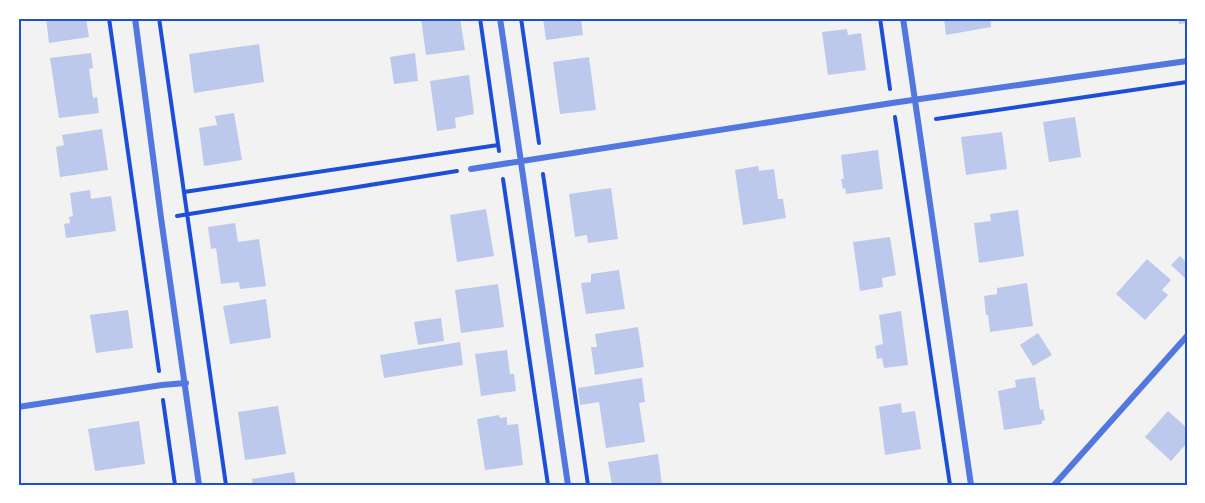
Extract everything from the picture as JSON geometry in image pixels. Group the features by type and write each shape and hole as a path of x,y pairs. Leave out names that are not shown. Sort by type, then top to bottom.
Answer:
{"street":[{"path":"135,18 199,485"},
{"path":"500,18 568,485"},
{"path":"903,18 971,485"},
{"path":"471,169 892,103 1187,62"},
{"path":"1054,485 1187,336"},
{"path":"18,407 162,384 186,383"}],"path":[{"path":"109,18 175,485"},
{"path":"159,18 226,485"},
{"path":"480,18 548,485"},
{"path":"521,18 588,485"},
{"path":"880,18 950,485"},
{"path":"936,119 1187,82"},
{"path":"184,192 498,145"},
{"path":"161,218 471,169"}],"building":[{"path":"46,18 86,18 89,37 49,43"},
{"path":"421,18 460,18 465,50 426,55"},
{"path":"543,18 581,18 583,35 546,40"},
{"path":"944,18 990,18 991,27 946,35"},
{"path":"1178,18 1187,18 1187,23 1179,24"},
{"path":"847,29 848,35 861,33 866,70 828,75 822,32"},
{"path":"259,44 264,82 194,93 189,54"},
{"path":"91,53 93,68 89,69 93,98 97,97 99,113 59,118 50,58"},
{"path":"415,53 418,81 394,84 390,57"},
{"path":"589,57 596,110 560,114 553,62"},
{"path":"469,75 474,114 455,118 456,128 437,131 430,81"},
{"path":"234,113 242,160 204,166 199,128 217,125 215,116"},
{"path":"1075,117 1081,157 1049,162 1043,122"},
{"path":"102,129 108,170 60,177 56,147 64,145 62,135"},
{"path":"1002,132 1007,169 966,175 961,137"},
{"path":"878,150 883,189 846,194 841,179 844,179 841,155"},
{"path":"758,166 759,171 774,169 778,199 783,199 786,218 743,225 735,170"},
{"path":"611,188 618,239 588,243 587,235 575,237 569,194"},
{"path":"90,190 91,199 111,196 116,231 66,238 64,224 70,223 69,217 73,216 70,193"},
{"path":"486,209 494,256 457,262 450,215"},
{"path":"1018,210 1024,256 979,263 974,223 991,221 990,214"},
{"path":"235,223 238,242 259,239 266,286 240,289 239,282 221,284 216,248 211,249 208,227"},
{"path":"890,237 896,275 882,278 883,287 860,291 853,242"},
{"path":"1180,256 1187,263 1187,280 1171,265"},
{"path":"1147,259 1171,280 1162,290 1168,295 1145,320 1116,294"},
{"path":"619,270 625,309 586,314 581,283 591,282 591,274"},
{"path":"1027,283 1033,326 990,332 984,296 997,294 997,288"},
{"path":"498,284 504,327 461,333 455,290"},
{"path":"266,299 271,338 230,344 223,306"},
{"path":"128,310 133,348 96,353 90,315"},
{"path":"901,311 908,365 884,368 882,358 877,359 875,346 883,344 879,315"},
{"path":"441,318 444,341 418,345 414,322"},
{"path":"638,327 644,367 595,375 591,347 597,347 595,334"},
{"path":"1038,333 1052,355 1033,366 1020,345"},
{"path":"460,342 463,365 384,378 380,355"},
{"path":"507,350 510,374 514,374 516,391 481,396 475,354"},
{"path":"1035,377 1040,410 1043,409 1045,420 1042,424 1004,430 998,391 1016,387 1015,380"},
{"path":"642,378 645,402 639,403 645,442 606,448 599,402 580,405 578,388"},
{"path":"901,403 902,413 915,411 921,449 885,455 879,407"},
{"path":"278,406 286,454 245,460 238,412"},
{"path":"1168,411 1187,428 1187,443 1171,461 1145,437"},
{"path":"499,415 500,418 507,417 507,425 518,424 523,465 485,470 477,419"},
{"path":"139,421 145,464 95,471 88,429"},
{"path":"658,454 662,485 612,485 608,462"},
{"path":"294,472 296,485 253,485 252,479"}]}
